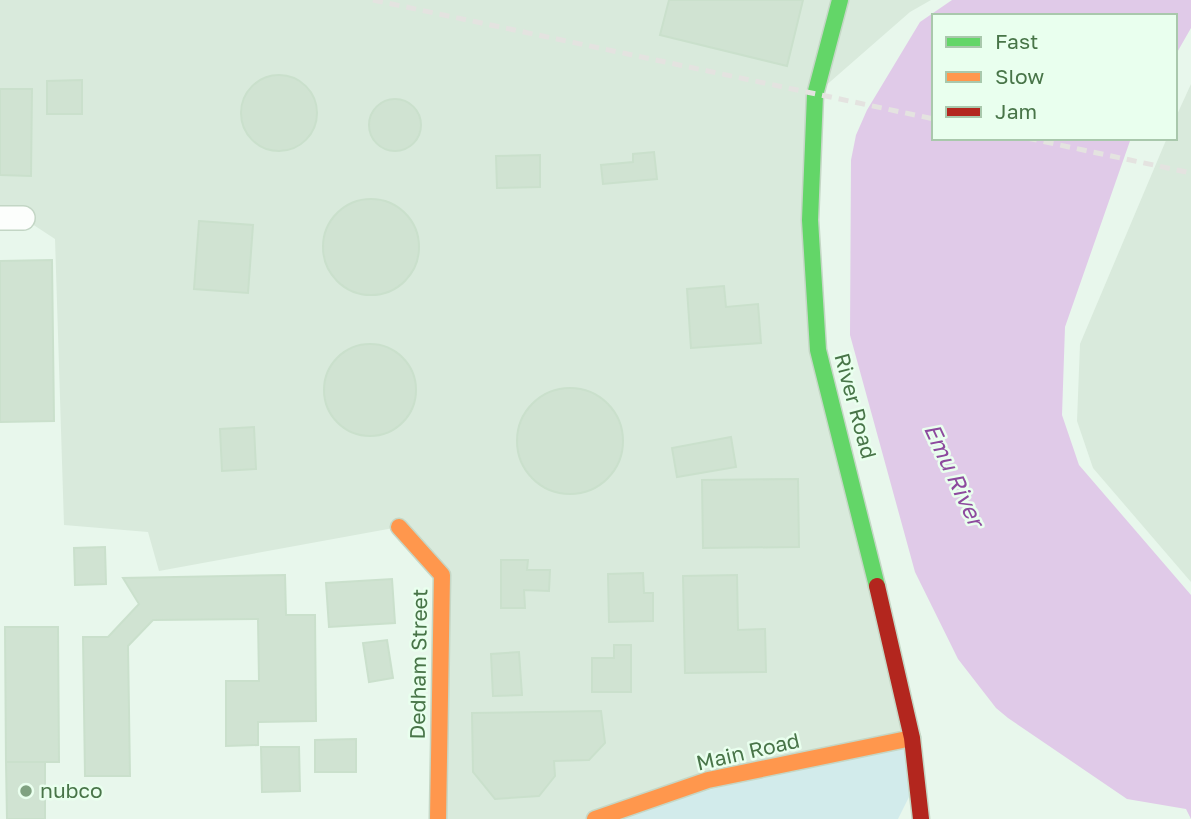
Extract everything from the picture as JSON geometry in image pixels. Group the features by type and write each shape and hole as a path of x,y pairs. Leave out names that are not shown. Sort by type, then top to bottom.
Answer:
{"street":[{"name":"River Road","path":"840,0 815,95 810,220 818,350 854,485 912,738 920,799"},
{"name":"Dedham Street","path":"399,527 442,575 438,819"},
{"name":"Main Road","path":"595,819 708,780 912,738"},
{"path":"904,819 920,799 928,816"}],"shaded area":[{"path":"0,0 931,0 910,12 815,95 818,350 912,738 595,819 438,819 442,575 399,527 159,571 148,532 64,525 55,239 23,218 0,218"},
{"path":"1191,84 1191,582 1093,468 1077,421 1080,344 1166,140 1177,140 1177,115"},
{"path":"912,738 909,797 898,819 595,819"}],"water":[{"name":"Emu River","path":"952,0 1191,0 1191,28 1177,52 1177,14 932,14 932,140 1130,140 1065,327 1062,415 1079,465 1191,595 1191,819 1186,809 1127,799 996,708 958,659 915,572 850,335 851,160 856,135 867,110 920,22"}],"building":[{"path":"669,0 803,0 787,66 660,35"},
{"path":"279,75 293,78 306,86 314,99 317,113 314,127 306,140 293,148 279,151 265,148 252,140 244,127 241,113 244,99 252,86 265,78"},
{"path":"82,80 82,114 47,114 47,81"},
{"path":"0,89 32,89 31,176 0,175"},
{"path":"395,99 414,106 421,125 414,144 395,151 376,144 369,125 376,106"},
{"path":"654,152 657,179 603,184 601,165 633,162 633,154"},
{"path":"540,155 540,187 497,188 496,156"},
{"path":"371,199 389,203 405,213 415,229 419,247 415,265 405,281 389,291 371,295 353,291 337,281 327,265 323,247 327,229 337,213 353,203"},
{"path":"199,221 253,225 248,293 194,289"},
{"path":"52,260 54,421 0,422 0,261"},
{"path":"724,286 726,307 758,304 761,343 691,348 687,289"},
{"path":"370,344 388,347 403,357 413,372 416,390 413,408 403,423 388,433 370,436 352,433 337,423 327,408 324,390 327,372 337,357 352,347"},
{"path":"570,388 590,392 608,403 619,421 623,441 619,461 608,479 590,490 570,494 550,490 532,479 521,461 517,441 521,421 532,403 550,392"},
{"path":"254,427 256,469 222,471 220,429"},
{"path":"731,437 736,467 677,477 672,448"},
{"path":"798,479 799,547 703,548 702,480"},
{"path":"105,547 106,584 75,585 74,548"},
{"path":"501,560 528,560 527,570 550,570 549,591 524,590 525,608 501,608"},
{"path":"643,573 644,593 653,593 653,621 609,622 608,574"},
{"path":"285,575 286,615 315,615 316,721 258,722 258,745 226,746 226,681 259,681 258,619 153,620 128,646 130,776 85,776 83,637 108,637 139,604 123,578"},
{"path":"737,575 738,630 765,629 766,672 685,673 683,576"},
{"path":"392,579 395,623 329,627 326,583"},
{"path":"5,627 58,627 59,762 6,762"},
{"path":"387,640 393,678 369,682 363,643"},
{"path":"614,645 631,645 631,692 592,692 592,658 614,658"},
{"path":"519,652 522,695 493,696 491,654"},
{"path":"601,711 605,743 589,760 554,761 555,776 539,796 495,799 473,772 472,713"},
{"path":"356,739 356,772 315,772 315,740"},
{"path":"261,747 299,747 300,791 262,792"},
{"name":"nubco","path":"6,762 45,762 45,819 7,819"}],"railway":[{"path":"373,0 932,119"},
{"path":"1036,140 1191,173"}],"traffic: fast":[{"path":"840,0 815,95 810,220 818,350 877,586"}],"traffic: slow":[{"path":"399,527 442,575 438,819"},
{"path":"595,819 708,780 912,738"}],"traffic: jam":[{"path":"877,586 912,738 921,819"}],"place":[{"name":"nubco","path":"26,791"}]}
